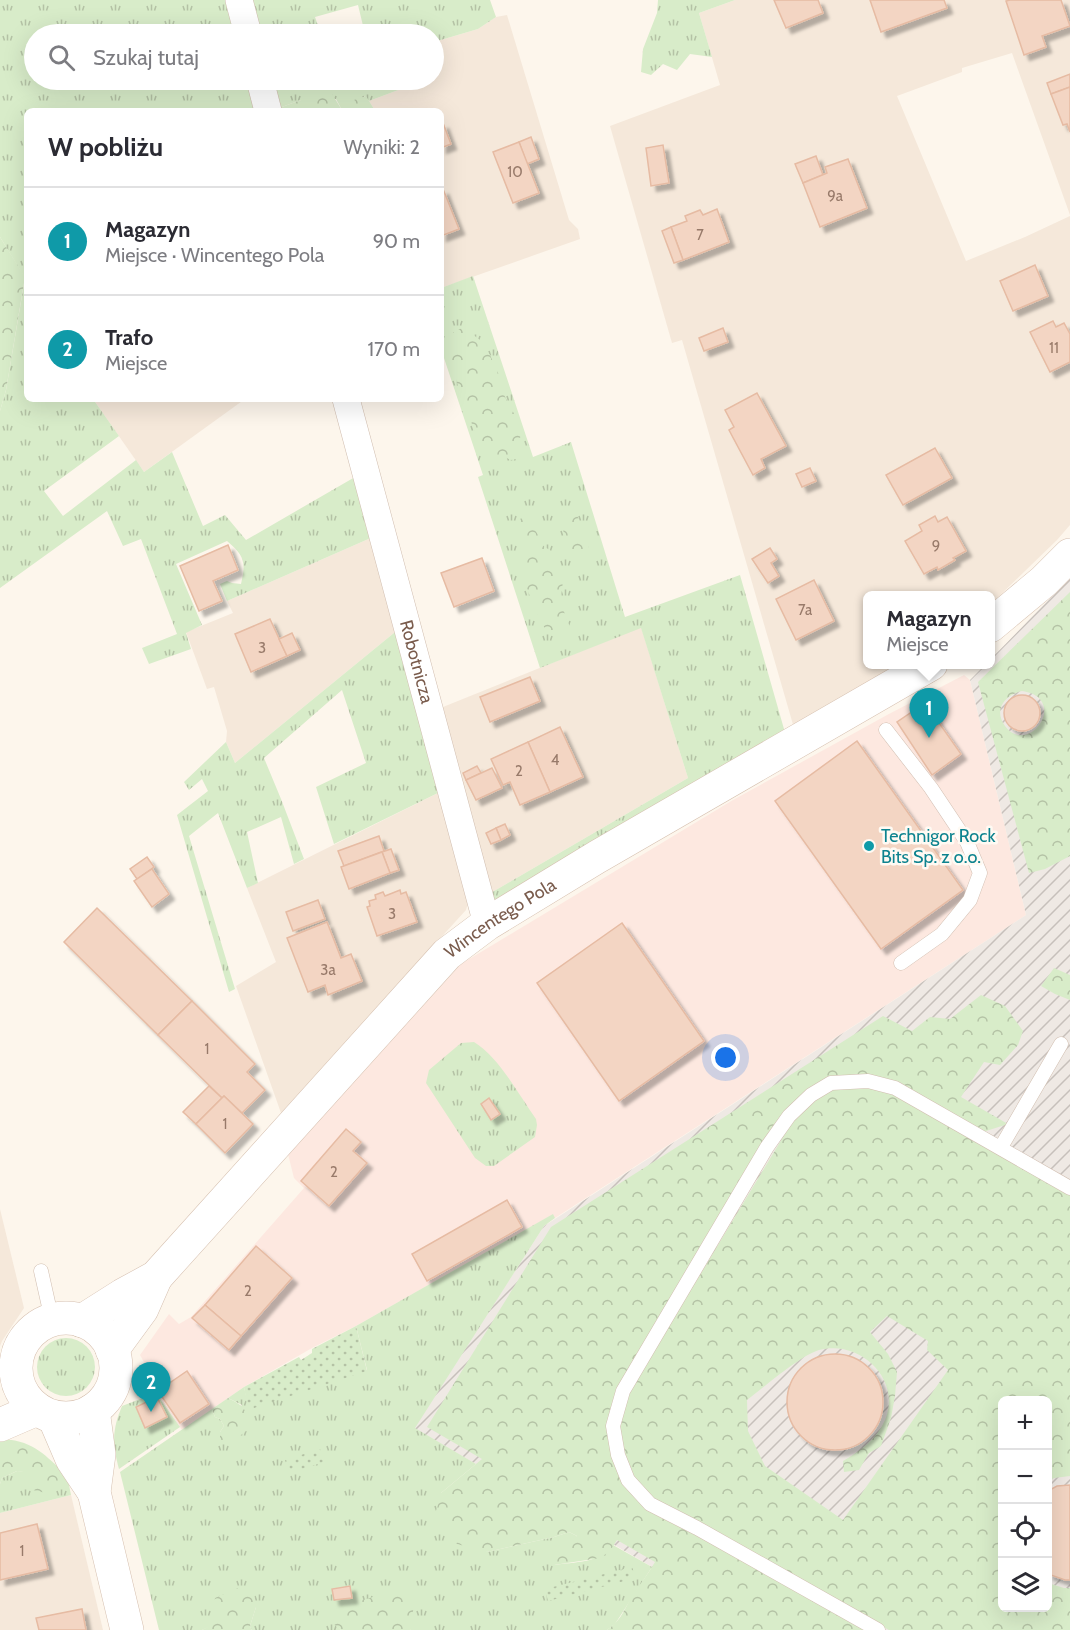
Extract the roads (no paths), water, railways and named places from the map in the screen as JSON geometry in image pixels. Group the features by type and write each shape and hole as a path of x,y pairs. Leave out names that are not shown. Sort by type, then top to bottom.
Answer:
{"street":[{"path":"238,0 245,24"},
{"path":"263,90 267,108"},
{"name":"Robotnicza","path":"347,402 381,557 487,924"},
{"path":"995,622 1044,581 1070,555"},
{"name":"Wincentego Pola","path":"112,1350 142,1310 156,1277 447,954 487,924 597,857 922,669"},
{"name":"Wincentego Pola","path":"67,1321 156,1277"},
{"path":"67,1321 95,1328 105,1337 112,1350 116,1364 115,1378 110,1391 102,1403 77,1417 63,1418 46,1413 26,1399 19,1387 8,1380 21,1345 41,1325 67,1321"},
{"path":"93,1410 99,1454 94,1492"},
{"path":"0,1425 46,1413"},
{"path":"46,1413 94,1492 128,1630"}],"lane":[{"path":"886,730 931,788 967,842 980,873 970,900 942,934 901,963"},
{"path":"1001,1147 1061,1044"},
{"path":"878,1630 650,1504 628,1480 618,1455 613,1426 623,1391 767,1147 789,1116 811,1095 831,1083 868,1082 895,1088 1070,1188"},
{"path":"41,1271 67,1321"}],"place":[{"name":"Magazyn","path":"929,738"},
{"name":"Technigor Rock Bits Sp. z o.o.","path":"869,846"},
{"name":"Trafo","path":"151,1412"}]}
